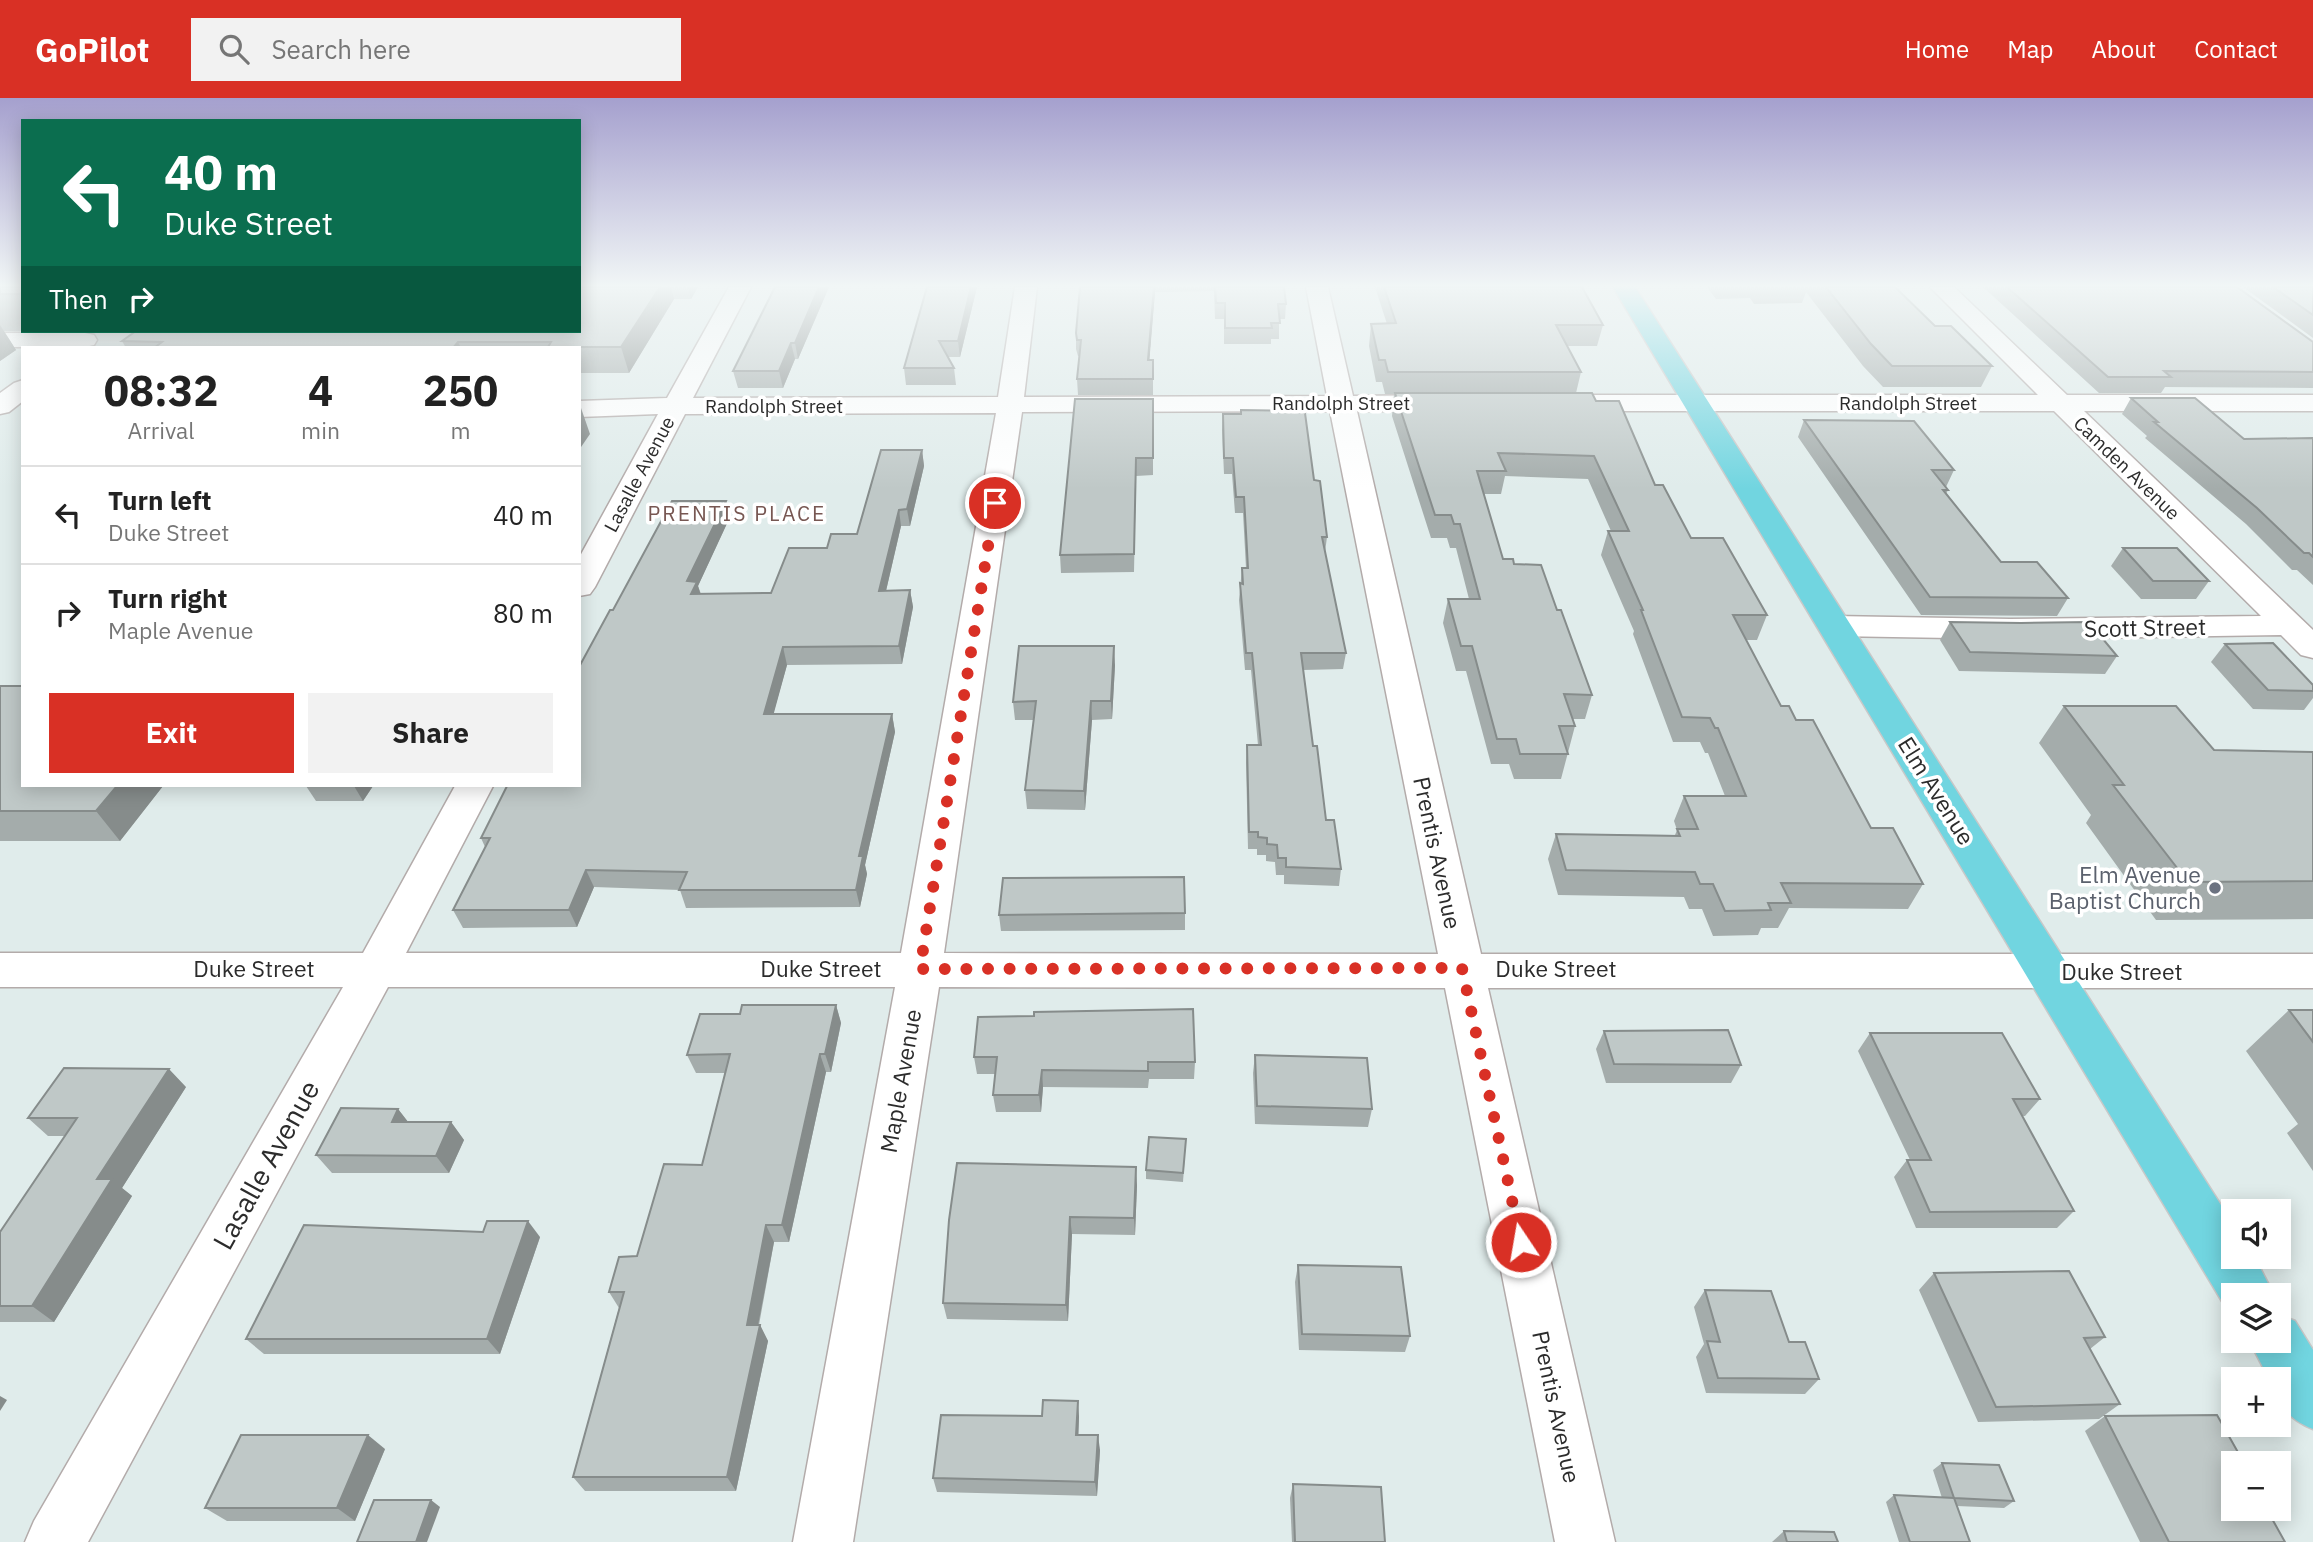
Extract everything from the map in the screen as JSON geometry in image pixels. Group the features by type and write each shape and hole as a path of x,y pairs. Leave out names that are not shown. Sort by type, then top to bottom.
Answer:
{"main road":[{"name":"Elm Avenue","path":"1666,354 2241,1283"},
{"path":"2284,1353 2313,1401"}],"street":[{"name":"Lasalle Avenue","path":"581,583 704,354"},
{"name":"Maple Avenue","path":"823,1542 920,969 1017,354"},
{"name":"Prentis Avenue","path":"1332,354 1585,1542"},
{"name":"Camden Avenue","path":"2011,354 2313,648"},
{"path":"0,406 21,390"},
{"name":"Randolph Street","path":"581,410 676,406 1465,403"},
{"name":"Randolph Street","path":"1546,403 2313,403"},
{"path":"0,415 21,415"},
{"name":"Scott Street","path":"1834,626 2010,629 2289,625"},
{"name":"Lasalle Avenue","path":"55,1542 376,969 473,787"},
{"name":"Duke Street","path":"0,970 1462,968 2313,971"}],"building":[{"path":"741,354 786,354 779,371 733,371"},
{"path":"908,354 946,354 954,368 904,368"},
{"path":"1080,354 1148,354 1148,360 1153,360 1153,379 1077,379"},
{"path":"1378,354 1572,354 1581,372 1388,372 1385,360 1379,360"},
{"path":"1881,354 1980,354 1992,366 1892,366"},
{"path":"2083,354 2313,354 2313,372 2164,371 2171,377 2108,377"},
{"path":"1395,393 1592,393 1596,401 1619,401 1655,485 1663,485 1691,538 1723,538 1767,615 1733,615 1781,706 1789,706 1796,720 1813,720 1871,828 1893,828 1923,884 1781,883 1791,903 1768,903 1771,910 1725,911 1713,884 1700,884 1695,872 1566,870 1556,834 1680,836 1677,829 1698,829 1684,796 1746,796 1718,728 1715,728 1710,718 1682,717 1643,610 1608,531 1629,531 1594,456 1498,453 1506,471 1477,471 1503,559 1513,559 1514,564 1541,565 1557,610 1561,610 1592,695 1564,694 1575,726 1559,726 1568,754 1520,754 1516,739 1497,739 1472,646 1461,646 1448,599 1480,599 1460,524 1454,524 1451,515 1435,515"},
{"path":"2131,398 2195,398 2244,439 2313,438 2313,557 2304,553 2257,508 2154,422 2158,422"},
{"path":"1075,399 1153,399 1153,458 1136,458 1134,554 1060,555"},
{"path":"1241,410 1305,413 1314,480 1320,481 1327,537 1322,537 1346,653 1301,653 1326,820 1334,820 1341,869 1286,867 1286,858 1278,858 1277,845 1267,844 1267,838 1258,837 1258,832 1249,832 1247,745 1261,745 1252,653 1246,653 1240,583 1243,584 1242,568 1248,568 1244,497 1236,497 1233,458 1224,458 1223,414 1241,414"},
{"path":"1804,420 1914,421 1954,470 1932,470 1948,490 1943,490 2001,562 2037,562 2068,598 1930,597"},
{"path":"881,450 922,450 907,509 899,510 879,591 910,590 899,646 783,647 764,714 892,714 859,856 863,856 856,890 679,890 687,872 586,870 569,910 453,910 490,838 481,838 506,787 581,787 581,663 672,501 726,501 687,581 697,582 691,594 771,593 789,548 827,548 831,534 857,534"},
{"path":"2123,548 2177,548 2209,581 2153,581"},
{"path":"1950,622 2089,622 2117,656 1970,652"},
{"path":"2273,643 2313,685 2313,691 2268,690 2225,644"},
{"path":"1019,646 1114,646 1111,701 1091,701 1084,791 1025,790 1036,701 1013,702"},
{"path":"0,686 21,686 21,787 116,787 96,811 0,811"},
{"path":"2064,706 2176,706 2214,750 2313,752 2313,881 2188,882 2113,785 2124,785"},
{"path":"1184,877 1185,913 999,915 1003,878"},
{"path":"742,1005 836,1005 825,1054 820,1054 782,1225 766,1225 747,1325 760,1325 727,1477 573,1477 624,1292 609,1292 619,1257 637,1256 664,1164 702,1165 730,1054 687,1055 700,1014 740,1014"},
{"path":"1193,1009 1195,1062 1148,1062 1148,1071 1042,1070 1039,1095 993,1095 997,1057 974,1057 978,1017 1034,1016 1034,1012"},
{"path":"2289,1010 2313,1010 2313,1042"},
{"path":"1728,1030 1741,1065 1614,1064 1604,1031"},
{"path":"1870,1033 2002,1033 2040,1099 2013,1099 2074,1211 1930,1212 1907,1160 1931,1160"},
{"path":"1255,1055 1367,1058 1372,1109 1257,1106"},
{"path":"64,1068 169,1069 97,1179 112,1179 32,1306 0,1306 0,1232 77,1118 28,1118"},
{"path":"341,1108 398,1109 392,1122 451,1122 436,1156 316,1155"},
{"path":"1149,1137 1186,1139 1183,1173 1146,1170"},
{"path":"957,1163 1136,1167 1134,1218 1070,1217 1066,1305 943,1303 949,1220"},
{"path":"487,1221 528,1221 487,1339 246,1339 304,1225 483,1232"},
{"path":"1298,1265 1401,1267 1410,1336 1302,1334"},
{"path":"2069,1271 2105,1337 2084,1338 2120,1404 1996,1407 1934,1273"},
{"path":"1705,1290 1771,1291 1789,1342 1805,1342 1819,1379 1718,1378 1707,1341 1720,1342"},
{"path":"1043,1400 1078,1401 1076,1435 1098,1435 1095,1482 933,1478 941,1415 1042,1416"},
{"path":"2217,1415 2221,1422 2221,1437 2229,1437 2237,1451 2221,1451 2221,1521 2273,1521 2285,1542 2169,1542 2105,1416"},
{"path":"241,1435 368,1435 337,1508 205,1508"},
{"path":"1942,1463 1999,1465 2014,1501 1954,1498"},
{"path":"1293,1484 1381,1487 1385,1542 1295,1542"},
{"path":"1894,1495 1954,1498 1970,1542 1910,1542"},
{"path":"374,1500 431,1500 416,1542 357,1542"},
{"path":"1784,1531 1834,1532 1838,1542 1787,1542"}],"place":[{"name":"Elm Avenue Baptist Church","path":"2215,888"}],"district":[{"name":"PRENTIS PLACE","path":"737,514"}],"route":[{"path":"995,503 920,969 1462,968 1521,1242"}]}
